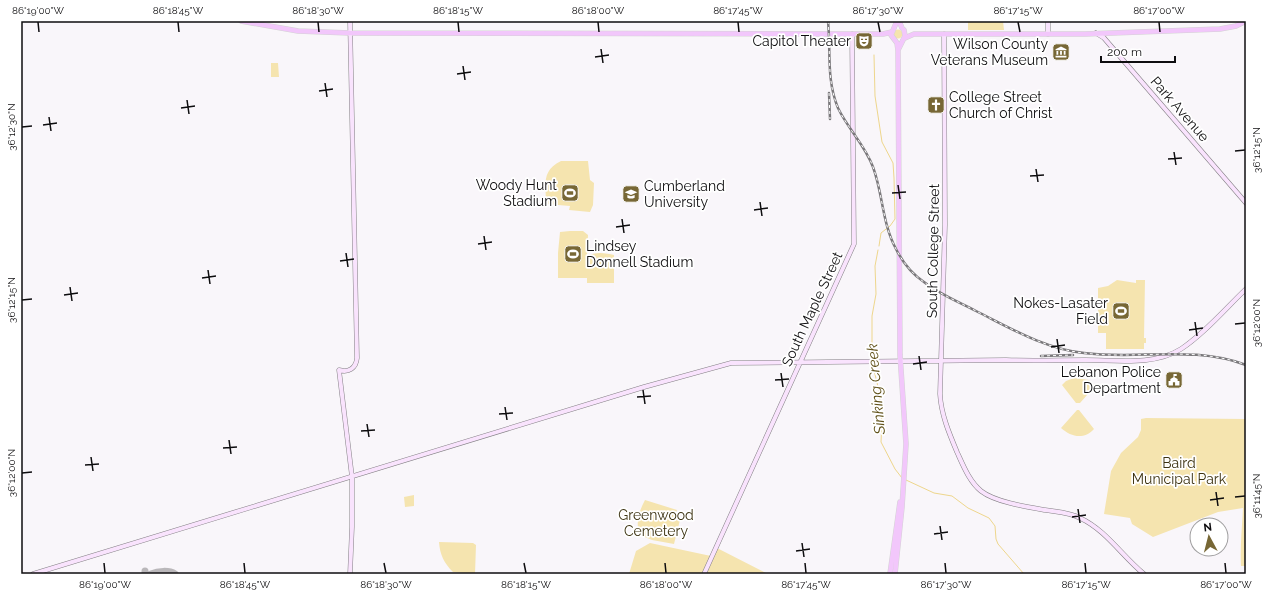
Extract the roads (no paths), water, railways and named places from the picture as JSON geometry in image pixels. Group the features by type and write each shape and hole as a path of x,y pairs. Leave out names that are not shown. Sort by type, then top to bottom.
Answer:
{"main road":[{"path":"241,21 298,31 852,34 883,34 893,30 903,29 914,34 1048,34 1220,29 1236,26 1246,21"},
{"path":"895,574 905,464 901,362 898,50 893,39 893,30 898,21 903,29 904,39 898,50"},
{"path":"883,34 899,42 914,34"},
{"path":"890,574 902,499"}],"street":[{"path":"350,21 357,358 356,364 353,368 343,371 339,370 352,477 350,574"},
{"path":"1048,21 1048,34"},
{"name":"Park Avenue","path":"1095,33 1104,38 1246,203"},
{"name":"South Maple Street","path":"704,574 854,244 852,34"},
{"name":"South College Street","path":"944,34 945,225 941,404 946,424 963,464 975,485 988,494 1009,502 1065,513 1082,518 1100,530 1144,574"},
{"path":"33,574 709,367 731,362 1143,360 1164,356 1181,348 1192,340 1246,289"}],"waterway":[{"name":"Sinking Creek","path":"874,55 875,96 882,142 893,163 894,178 895,219 890,226 881,233 879,246"},
{"name":"Sinking Creek","path":"872,359 872,316 876,294 875,266 878,250"},
{"name":"Sinking Creek","path":"872,362 879,391 882,422 881,442 895,469 902,478"},
{"name":"Sinking Creek","path":"906,480 934,493 952,496 968,508 989,518 995,526 998,544 1024,574"}],"railway":[{"path":"828,21 830,76 834,97 838,108 870,159 879,188 885,219 891,239 901,258 915,275 943,294 1028,337 1055,347 1070,351 1104,355 1186,354 1226,359 1246,365"},
{"path":"829,93 830,119"},
{"path":"1041,356 1073,355"}],"place":[{"name":"Capitol Theater","path":"864,41"},
{"name":"Wilson County Veterans Museum","path":"1061,52"},
{"name":"College Street Church of Christ","path":"936,105"},
{"name":"Woody Hunt Stadium","path":"570,193"},
{"name":"Cumberland University","path":"631,194"},
{"name":"Lindsey Donnell Stadium","path":"573,254"},
{"name":"Nokes-Lasater Field","path":"1121,311"},
{"name":"Lebanon Police Department","path":"1174,380"}],"park label":[{"name":"Baird Municipal Park","path":"1179,472"},
{"name":"Greenwood Cemetery","path":"656,524"}]}
